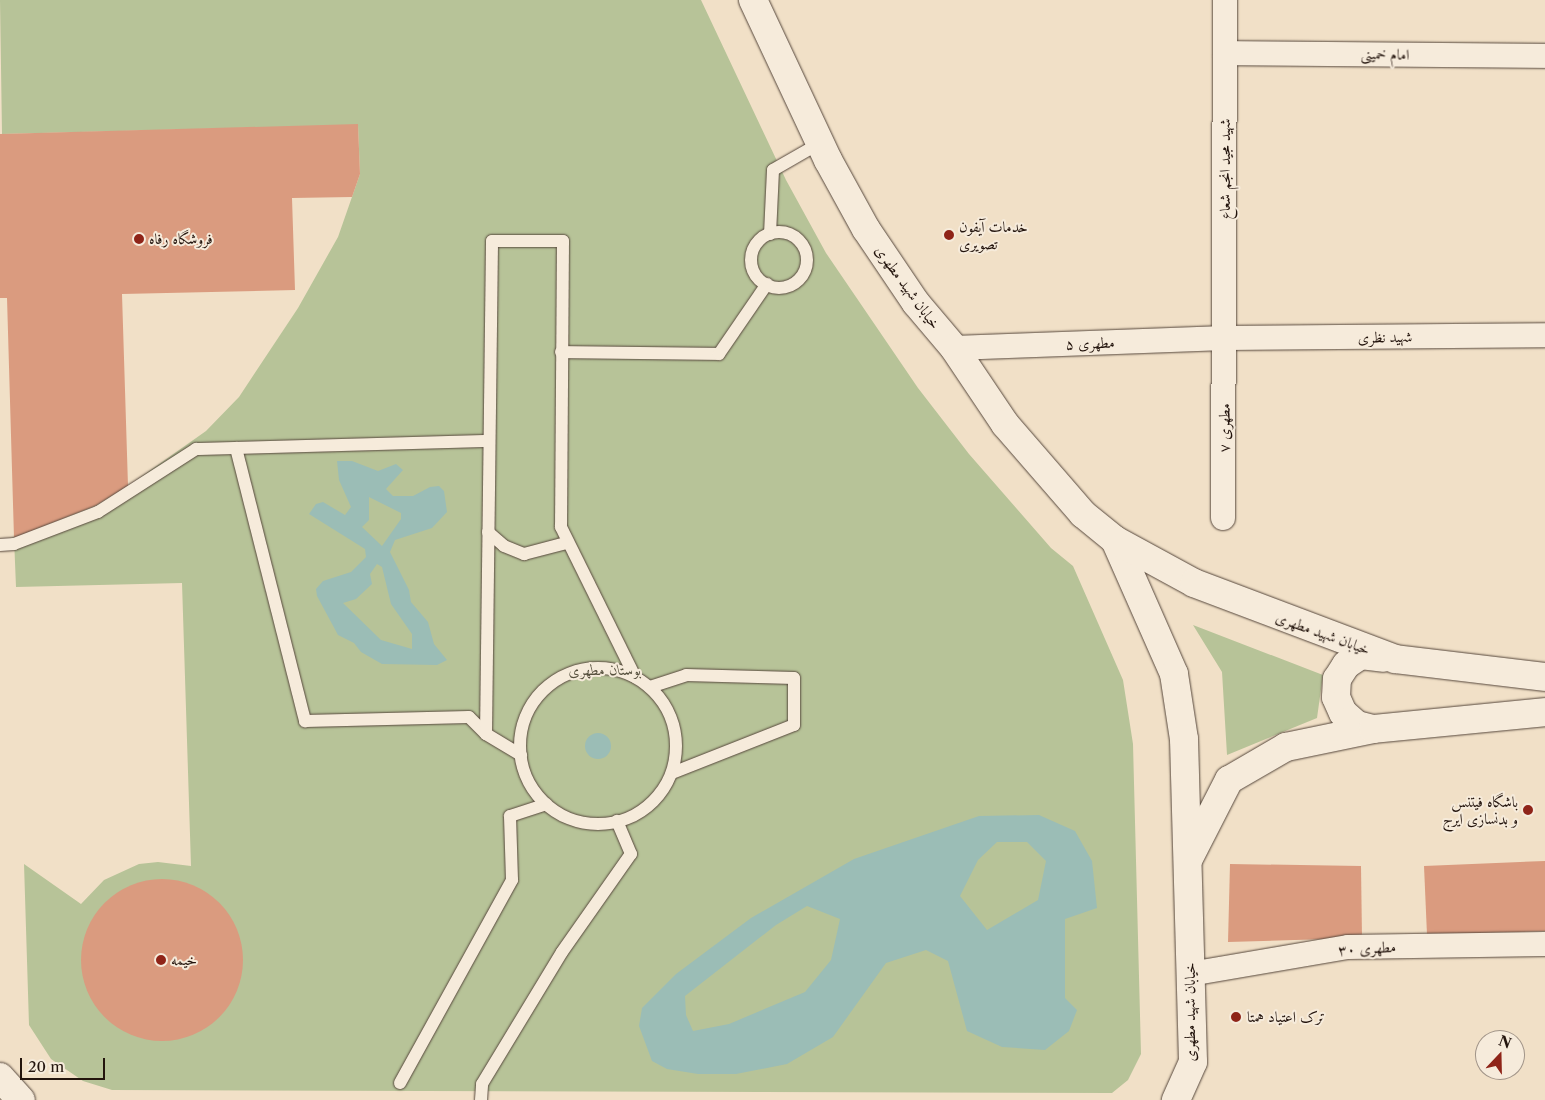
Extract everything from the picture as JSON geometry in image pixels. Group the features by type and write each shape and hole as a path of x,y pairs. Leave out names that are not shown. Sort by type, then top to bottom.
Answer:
{"main road":[{"name":"خیابان شهید مطهری","path":"753,0 820,143 866,229 916,303 954,348 1028,452 1083,514 1115,540 1194,584 1395,659 1545,677"},
{"name":"خیابان شهید مطهری","path":"1115,540 1174,674 1184,740 1192,1062 1176,1100"},
{"path":"1374,729 1357,724 1343,713 1336,697 1337,680 1346,665 1361,655 1395,659"},
{"name":"خیابان شهید مطهری","path":"1187,861 1230,780 1286,747 1374,729 1545,712"},
{"path":"0,1077 21,1100"}],"street":[{"name":"شهید مجید انجم شعاع","path":"1225,0 1225,338"},
{"name":"امام خمینی","path":"1225,53 1545,56"},
{"name":"شهید نظری","path":"1225,338 1545,336"},
{"name":"مطهری ۵","path":"954,348 1225,338"},
{"name":"مطهری ۷","path":"1224,518 1225,338"},
{"name":"مطهری ۳۰","path":"1190,974 1348,947 1545,944"}],"lane":[{"path":"770,234 773,170 820,143"},
{"path":"770,234 787,235 797,241 805,250 807,264 790,286 777,288 767,284 755,274 751,260 757,241 770,234"},
{"path":"486,734 487,440 492,240 563,241 561,527 566,543 635,677"},
{"path":"562,352 719,354 767,284"},
{"path":"0,545 14,544 98,512 196,449 487,440"},
{"path":"236,448 305,722 469,717 486,734 521,755"},
{"path":"488,532 504,546 524,554 566,543"},
{"path":"580,670 617,670 635,677 650,687 663,701 676,736 672,773 650,804 617,822 580,821 546,804 530,781 521,755 525,718 546,687 580,670"},
{"path":"650,687 686,675 794,678 794,725 672,773"},
{"path":"400,1083 512,880 510,816 546,804"},
{"path":"481,1100 482,1084 562,952 631,854 617,822"}],"green space":[{"name":"بوستان مطهری","path":"0,0 701,0 786,180 826,253 918,388 969,454 1051,548 1073,566 1123,680 1133,744 1141,1054 1128,1080 1112,1093 112,1090 83,1081 51,1059 29,1025 24,864 81,904 104,880 139,864 158,862 191,866 182,583 16,587 14,538 95,506 128,486 206,431 239,397 298,308 338,237 360,174 358,125 2,134"},
{"path":"1193,625 1323,675 1317,718 1227,755 1222,672"}],"water":[{"path":"337,461 352,461 378,471 396,464 403,470 386,489 393,496 413,496 430,487 439,486 444,491 447,512 432,528 395,540 390,552 409,590 411,602 428,622 434,644 447,660 437,665 382,664 361,652 354,643 338,635 317,596 316,589 323,581 351,572 366,557 365,549 309,514 316,504 323,502 345,515 351,507 339,480","holes":["369,497 401,513 401,519 382,546 362,527 369,520","377,564 382,567 391,604 412,634 412,649 381,640 343,603 356,599 372,584 370,574"]},
{"path":"598,733 607,737 611,746 607,755 598,759 589,755 585,746 589,737"},
{"path":"1039,815 1075,831 1092,861 1097,908 1065,919 1065,998 1077,1010 1069,1031 1045,1050 1002,1047 967,1031 948,961 926,950 886,963 833,1037 787,1064 736,1074 698,1074 667,1069 652,1061 639,1026 642,1008 676,974 751,918 854,859 979,816","holes":["997,842 1027,842 1046,861 1038,900 987,930 960,896 978,860","807,906 840,919 831,960 805,992 729,1024 693,1031 686,1015 685,996 776,925"]}],"building":[{"path":"358,124 360,174 352,197 292,198 295,290 122,294 128,486 95,506 14,538 7,298 0,298 0,134"},
{"path":"1545,861 1545,931 1427,935 1424,866"},
{"path":"1230,864 1361,866 1362,938 1228,942"},
{"name":"خیمه","path":"162,879 193,885 219,903 237,929 243,960 237,991 219,1017 193,1035 162,1041 131,1035 105,1017 87,991 81,960 87,929 105,903 131,885"}],"place":[{"name":"خدمات آیفون تصویری","path":"949,235"},
{"name":"فروشگاه رفاه","path":"139,239"},
{"name":"باشگاه فیتنس و بدنسازی ایرج","path":"1528,810"},
{"name":"خیمه","path":"161,960"},
{"name":"ترک اعتیاد همتا","path":"1236,1017"}]}
